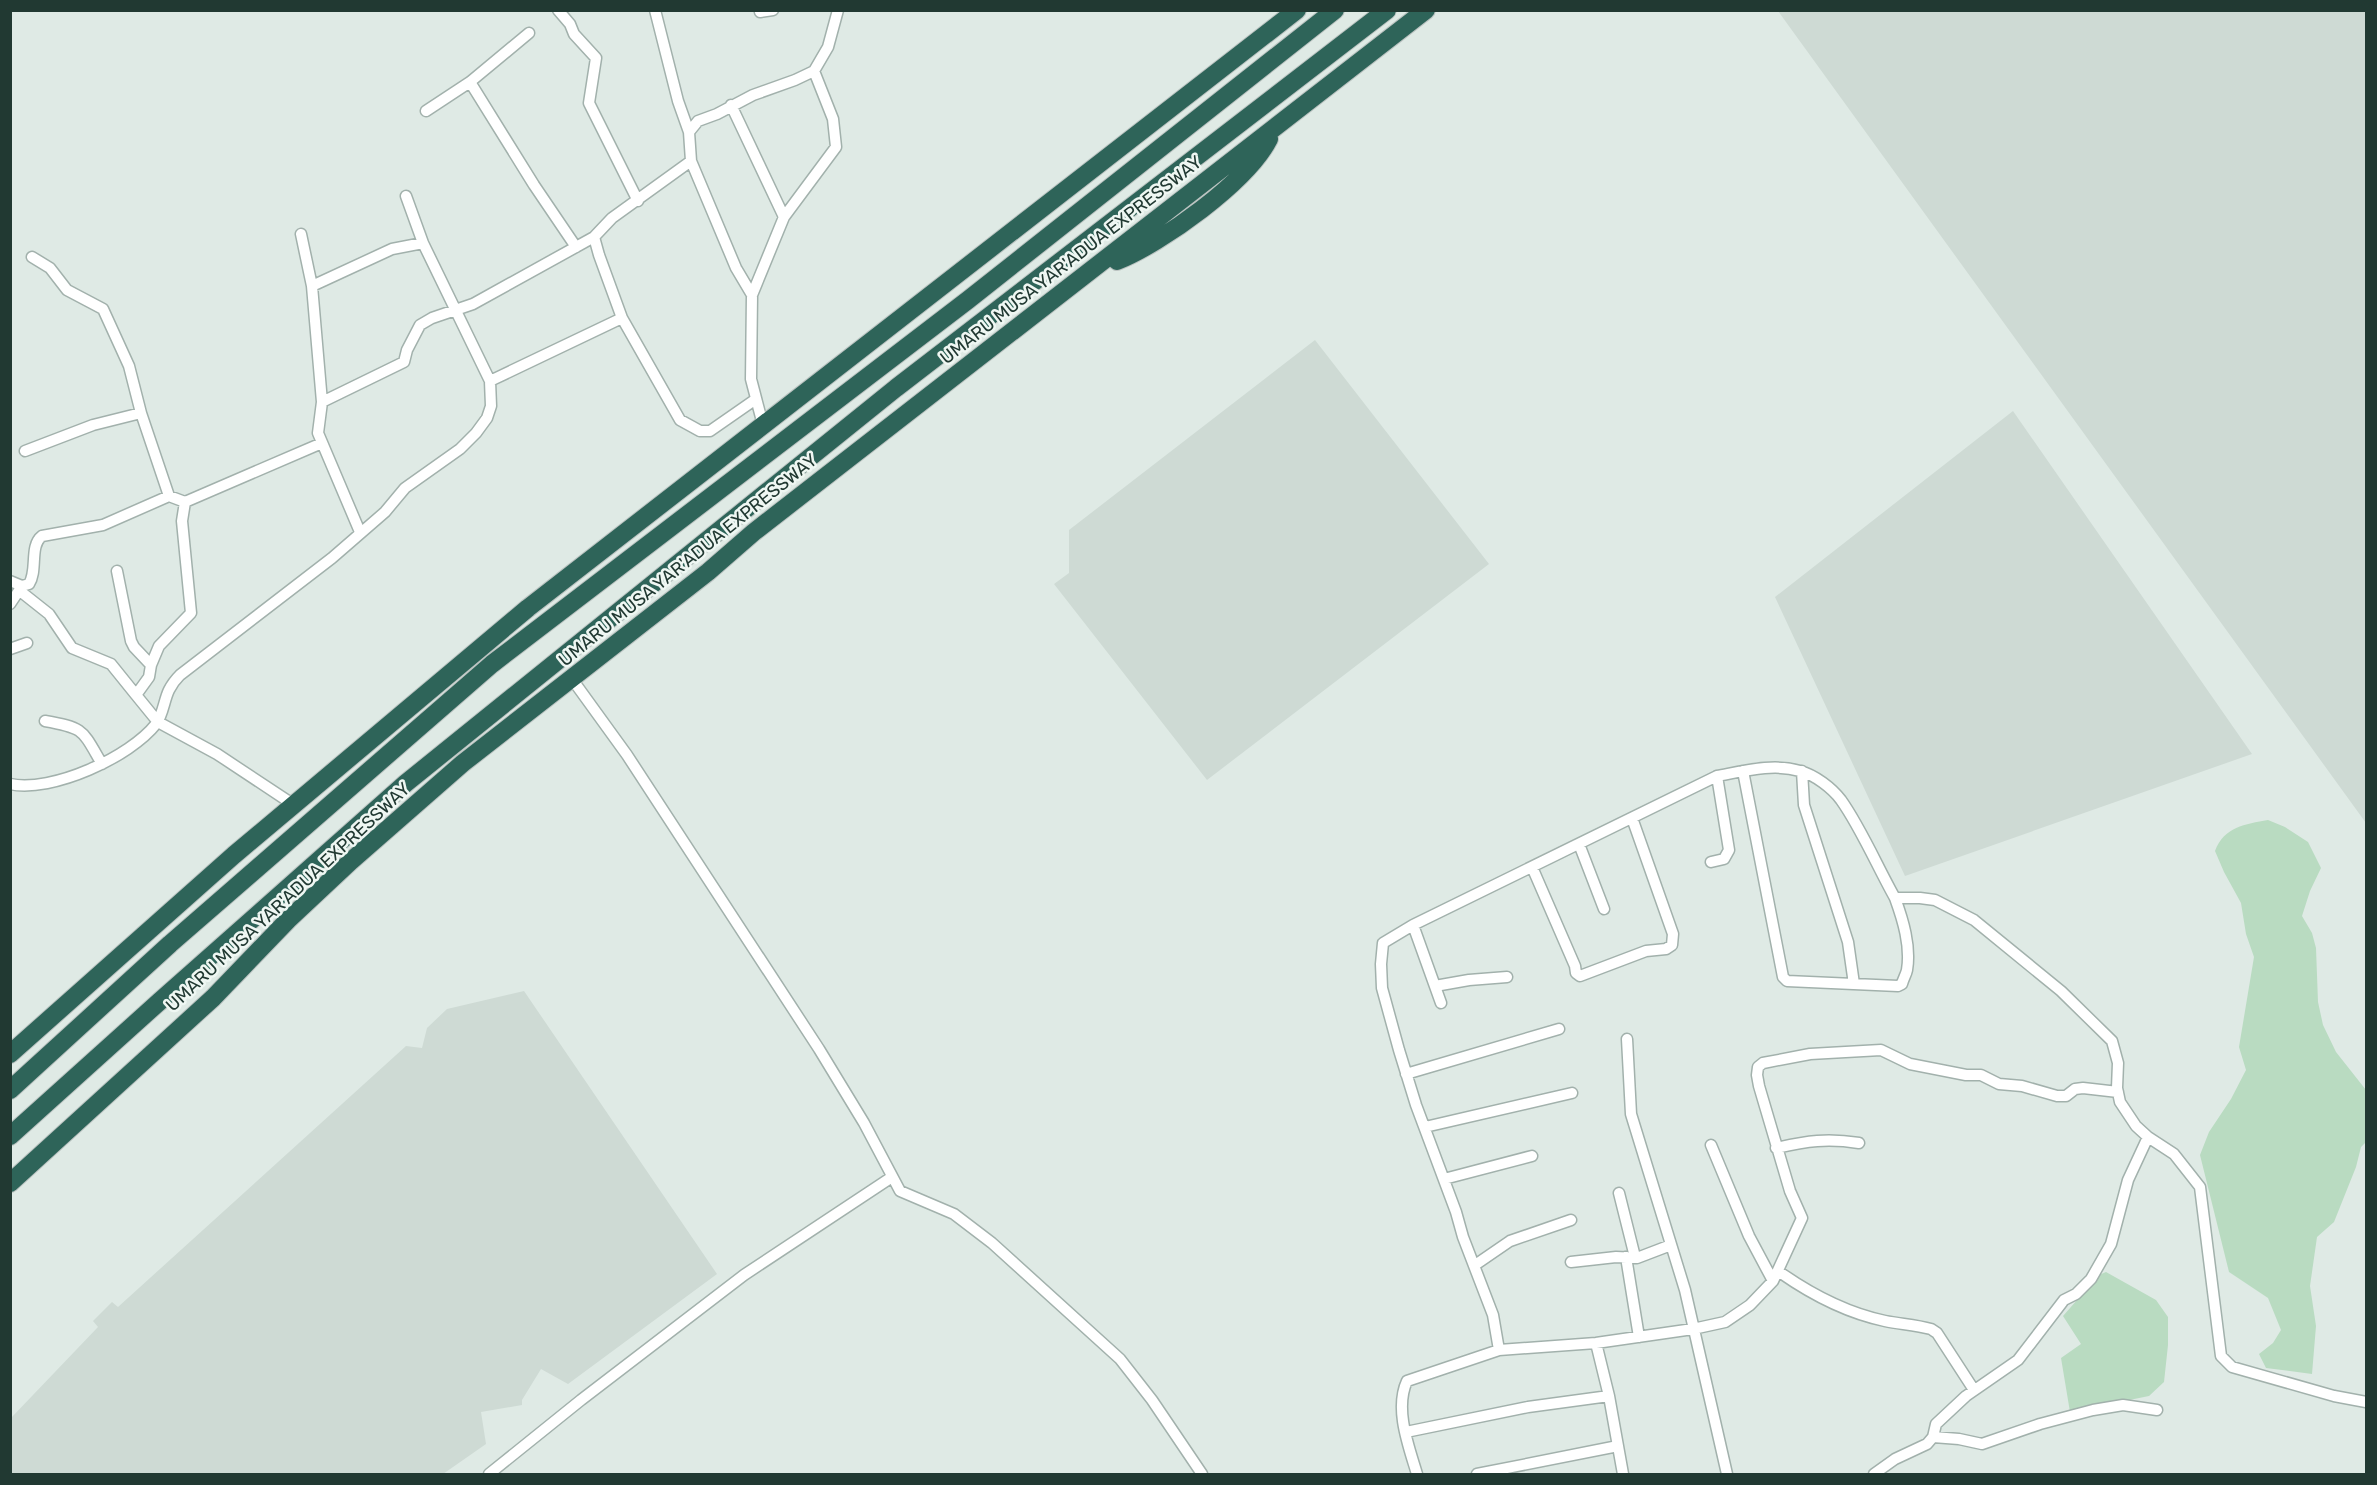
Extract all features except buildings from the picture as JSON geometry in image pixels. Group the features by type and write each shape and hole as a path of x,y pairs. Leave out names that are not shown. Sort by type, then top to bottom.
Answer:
{"highway":[{"path":"10,1054 234,855 528,608 1297,10"},
{"name":"UMARU MUSA YAR'ADUA EXPRESSWAY","path":"10,1090 170,944 492,664 889,360 1335,10"},
{"name":"UMARU MUSA YAR'ADUA EXPRESSWAY","path":"10,1137 406,783 908,379 1387,10"},
{"path":"1387,40 1412,10"},
{"name":"UMARU MUSA YAR'ADUA EXPRESSWAY","path":"10,1183 213,998 288,920 351,861 463,764 708,572 764,525 1426,10"},
{"path":"889,360 960,272"},
{"path":"908,379 1009,334"},
{"path":"655,509 769,452"},
{"path":"708,572 775,486"}],"street":[{"path":"558,10 574,34 596,58 589,104 638,201"},
{"path":"654,10 678,101 689,132 691,161 736,268 752,295"},
{"path":"760,12 773,10"},
{"path":"689,132 698,121 814,71 828,48 838,10"},
{"path":"426,111 470,82 529,33"},
{"path":"764,425 751,378 752,295 784,217 836,147 833,119 814,71"},
{"path":"470,82 576,247"},
{"path":"731,105 784,217"},
{"path":"322,402 404,362 407,350 420,325 473,304 594,237 612,218 691,161"},
{"path":"10,784 26,786 40,784 78,774 123,753 140,740 158,722 169,690 180,675 332,558 386,512 405,488 460,449 487,418 491,406 490,381 423,243 406,196"},
{"path":"301,234 312,286 322,402 318,426 322,443 360,532"},
{"path":"594,237 622,318 680,420 700,431 710,431 756,399"},
{"path":"312,286 392,249 423,243"},
{"path":"32,257 50,268 67,290 102,309 129,366 141,413 169,496"},
{"path":"490,381 622,318"},
{"path":"25,451 93,425 141,413"},
{"path":"10,604 21,588 29,584 34,576 35,548 38,539 42,536 103,525 169,496 185,502 322,443"},
{"path":"136,695 149,677 151,664 159,646 191,613 182,521 185,502"},
{"path":"117,571 131,641 151,664"},
{"path":"10,581 49,614 72,648 111,664 158,722 217,754 294,805"},
{"path":"10,649 27,643"},
{"path":"572,679 627,755 782,990 864,1123 900,1191 954,1214 992,1243 1120,1359 1158,1408 1202,1474"},
{"path":"45,721 81,730 102,764"},
{"path":"1499,1350 1493,1315 1462,1237 1456,1212 1406,1074 1382,988 1383,943 1413,925 1718,776 1743,771 1785,768 1802,771 1824,783 1841,799 1895,898 1904,923 1907,952 1902,984 1898,986 1793,982 1786,981 1783,977 1743,771"},
{"path":"1802,771 1804,805 1848,942 1854,984"},
{"path":"1711,862 1724,859 1729,850 1718,776"},
{"path":"1532,867 1576,973 1580,976 1646,951 1666,949 1672,945 1673,934 1632,818"},
{"path":"1579,844 1604,909"},
{"path":"1895,898 1935,900 1974,920 2061,991 2112,1041 2118,1063 2118,1092 2126,1113 2148,1137 2174,1154 2200,1187 2221,1356 2226,1363 2232,1367 2367,1402"},
{"path":"1413,925 1441,1003"},
{"path":"1435,986 1489,977 1507,977"},
{"path":"1406,1074 1559,1029"},
{"path":"1627,1039 1631,1114 1652,1176 1685,1290 1727,1474"},
{"path":"1417,1474 1406,1432 1402,1393 1407,1382 1499,1350 1596,1343 1725,1322 1750,1305 1776,1276 1802,1218 1790,1191 1776,1148 1757,1075 1758,1066 1771,1060 1810,1054 1881,1050 1910,1064 1966,1075 1981,1075 1999,1084 2022,1086 2056,1096 2066,1096 2075,1089 2083,1088 2118,1092"},
{"path":"1425,1127 1572,1093"},
{"path":"1874,1474 1895,1459 1927,1444 1933,1437 1936,1425 1974,1390 2018,1360 2064,1300 2076,1294 2091,1279 2111,1244 2128,1180 2148,1137"},
{"path":"1776,1148 1833,1138 1859,1143"},
{"path":"1711,1145 1756,1252 1776,1276 1807,1292 1884,1321 1931,1329 1937,1333 1974,1390"},
{"path":"1444,1179 1532,1156"},
{"path":"489,1474 744,1275 892,1177"},
{"path":"1619,1193 1630,1257 1639,1337"},
{"path":"1475,1265 1510,1241 1571,1220"},
{"path":"1571,1262 1630,1257 1671,1245"},
{"path":"1596,1343 1609,1396 1623,1474"},
{"path":"1406,1432 1527,1407 1609,1396"},
{"path":"1933,1437 1982,1444 2054,1420 2113,1406 2123,1405 2157,1410"},
{"path":"1477,1474 1618,1446"}],"shaded area":[{"path":"1778,11 2366,11 2366,823"},
{"path":"1315,340 1489,564 1207,780 1054,584 1069,573 1069,530"},
{"path":"2013,411 2252,754 1905,876 1775,597"},
{"path":"524,991 717,1274 568,1384 541,1369 522,1400 522,1405 481,1412 486,1444 443,1474 11,1474 11,1418 98,1327 93,1321 112,1302 118,1307 406,1046 422,1048 427,1028 447,1009"}],"green space":[{"path":"2268,820 2285,827 2308,842 2321,868 2302,916 2312,933 2316,948 2318,1002 2323,1025 2336,1052 2366,1090 2366,1142 2361,1147 2356,1167 2334,1222 2317,1237 2310,1286 2316,1326 2312,1374 2266,1368 2259,1354 2273,1343 2281,1330 2268,1298 2229,1272 2200,1155 2209,1132 2231,1099 2246,1070 2239,1047 2254,957 2246,934 2241,903 2215,851 2224,837 2236,828"},
{"path":"2106,1272 2156,1300 2168,1317 2164,1382 2149,1396 2070,1412 2061,1358 2081,1344 2063,1316 2099,1275"}]}
